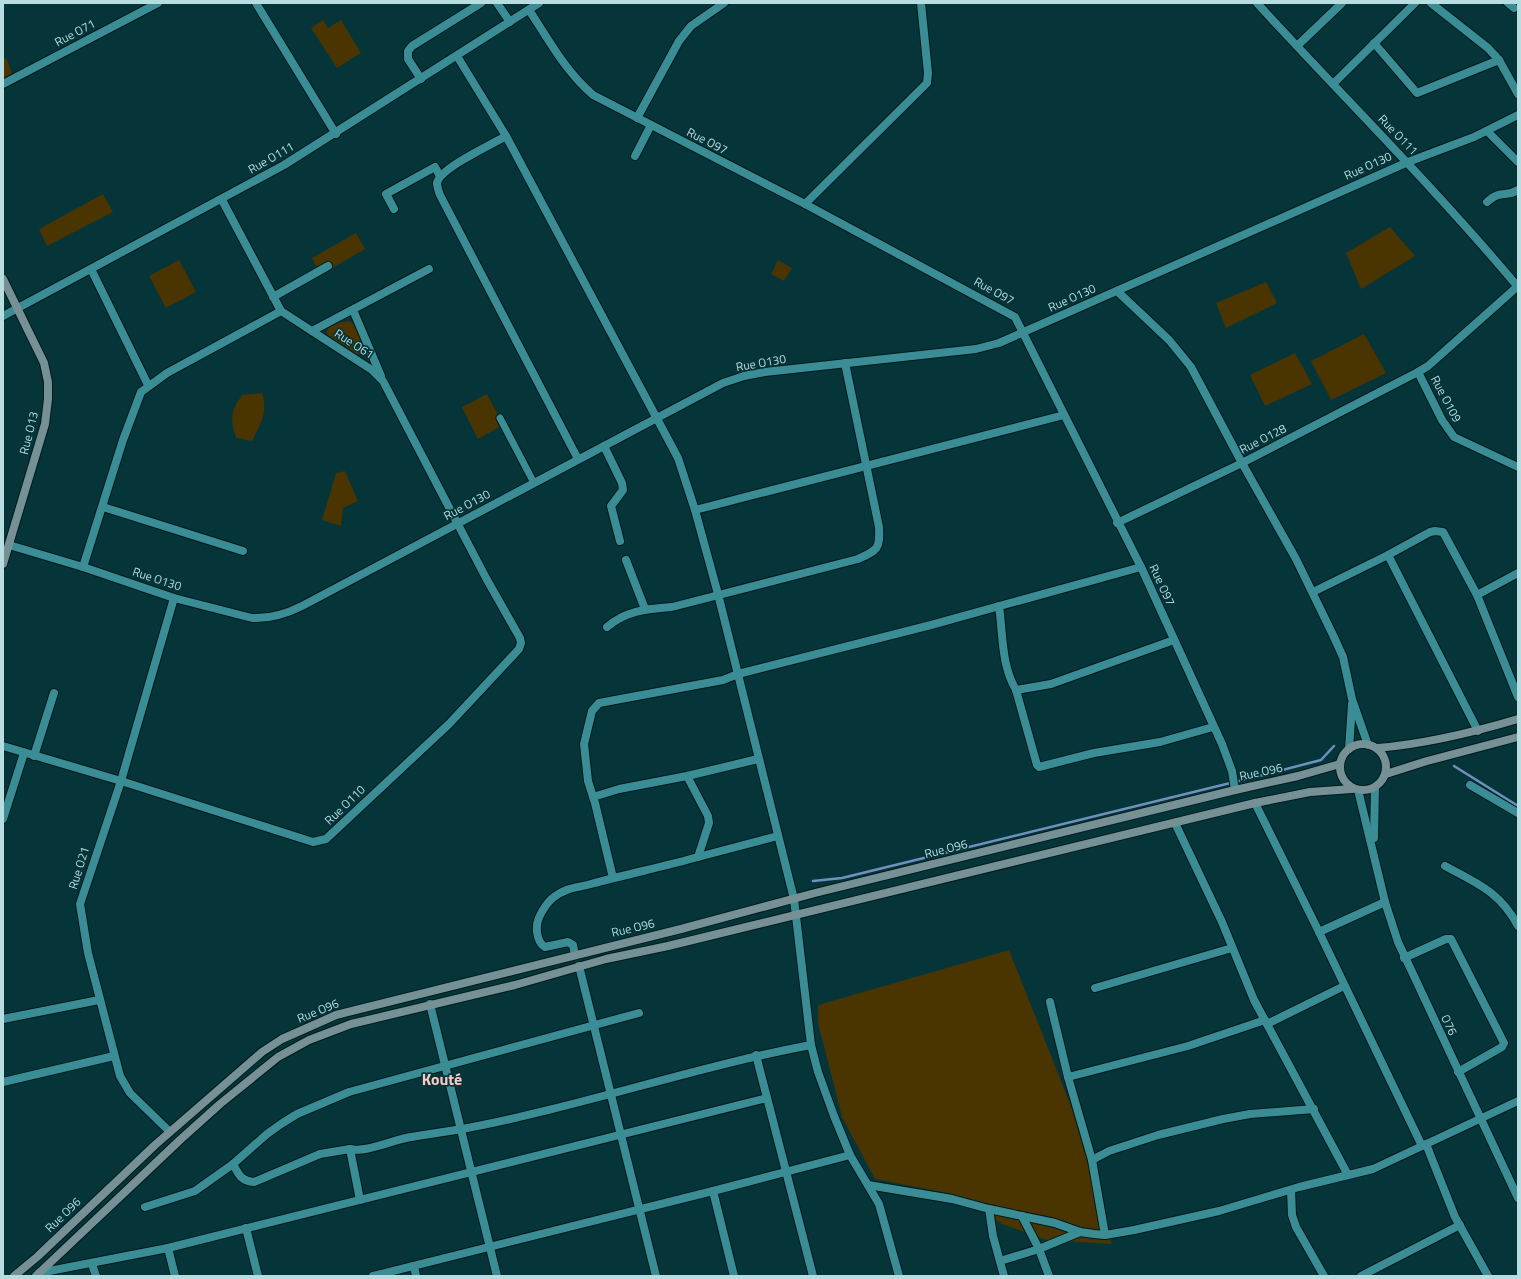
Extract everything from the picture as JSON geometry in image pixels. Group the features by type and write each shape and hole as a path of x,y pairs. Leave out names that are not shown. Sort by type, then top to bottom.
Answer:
{"main road":[{"name":"Rue O13","path":"3,279 44,363 48,382 48,399 45,424 6,544 3,564"},
{"path":"1377,748 1384,757 1386,774 1380,784 1375,788 1370,790 1355,790 1348,785 1341,776 1340,764 1341,758 1349,749 1358,744 1368,744 1377,748 1410,746 1478,731 1518,719"},
{"path":"1386,774 1420,763 1518,737"},
{"name":"Rue O96","path":"14,1276 37,1257 169,1131 262,1052 304,1028 355,1009 1235,790 1298,776 1340,764"},
{"name":"Rue O96","path":"38,1274 181,1139 278,1057 329,1031 430,1004 515,985 579,966 1255,803 1310,792 1355,790"}],"street":[{"name":"Rue O71","path":"3,84 158,3"},
{"path":"256,3 336,134"},
{"path":"420,78 408,59 408,51 412,46 481,3"},
{"path":"497,3 510,22"},
{"name":"Rue O111","path":"3,316 222,200 336,134 420,78 540,3"},
{"path":"637,118 679,41 691,26 724,3"},
{"path":"805,204 927,83 928,72 920,3"},
{"name":"Rue O111","path":"1257,3 1408,162 1483,244 1518,287"},
{"path":"1297,46 1342,3"},
{"path":"1333,84 1415,3"},
{"path":"1431,3 1481,42 1499,60 1518,94"},
{"name":"Rue O97","path":"529,10 565,66 593,95 805,204 1010,314 1019,322 1117,523 1141,567 1228,759 1235,790"},
{"path":"1374,43 1417,93 1499,60"},
{"path":"457,56 506,136 678,458 695,510 718,594 794,899 797,914 811,1045 826,1095 850,1155 881,1208 899,1276"},
{"name":"Rue O130","path":"6,544 83,567 174,598 252,618 265,619 277,616 302,606 723,383 744,376 845,363 976,349 999,343 1408,162 1487,131 1518,115"},
{"path":"635,156 651,125"},
{"path":"1487,131 1518,162"},
{"path":"506,136 450,168 440,176 437,184 440,196 578,459"},
{"path":"394,209 386,194 435,167 440,176"},
{"path":"1487,202 1499,193 1511,194 1518,190"},
{"name":"Rue O61","path":"222,200 281,311 372,370 383,381 458,524"},
{"path":"273,298 328,266"},
{"path":"91,269 148,385"},
{"path":"312,331 429,269"},
{"name":"Rue O128","path":"1117,523 1242,463 1418,372 1428,366 1518,287"},
{"path":"1117,291 1180,351 1191,367 1313,592 1343,657 1352,699 1368,744"},
{"path":"353,310 383,381"},
{"path":"83,567 137,400 148,385 224,341 281,311"},
{"path":"607,627 624,615 645,609 672,607 858,559 875,551 879,546 879,527 868,466 845,363"},
{"name":"Rue O109","path":"1418,372 1442,420 1454,437 1518,468"},
{"path":"695,510 1064,415"},
{"path":"500,418 534,483"},
{"path":"604,446 622,483 622,490 611,506 620,541"},
{"path":"103,507 243,551"},
{"name":"Rue O110","path":"3,746 121,781 313,842 326,839 449,724 519,649 521,643 520,638 458,524"},
{"path":"1313,592 1388,555 1430,532 1443,532 1477,595 1518,697"},
{"path":"1388,555 1478,731"},
{"path":"626,560 645,609"},
{"path":"612,878 588,781 584,741 592,711 599,703 723,680 738,674 1000,606 1141,567"},
{"path":"1477,595 1518,573"},
{"name":"Rue O21","path":"169,1131 124,1086 114,1056 99,1000 86,945 80,904 121,781 174,598"},
{"path":"1000,606 1002,646 1011,680 1016,690 1039,767 1094,753 1160,742 1214,727"},
{"path":"1016,690 1051,684 1174,640"},
{"path":"34,756 54,693"},
{"path":"1349,749 1352,699"},
{"path":"3,819 24,753"},
{"path":"593,797 618,789 687,776 758,759"},
{"path":"687,776 708,816 709,823 698,858"},
{"path":"1470,785 1518,813"},
{"path":"1375,788 1375,857"},
{"path":"1355,790 1375,857"},
{"path":"1255,803 1344,986 1424,1145 1460,1226 1488,1276"},
{"path":"1175,823 1218,912 1232,948 1266,1022 1314,1109 1348,1175"},
{"path":"575,955 573,945 568,942 545,947 541,944 536,930 538,919 553,897 572,887 592,884 698,858 778,836"},
{"name":"O76","path":"1375,857 1385,902 1404,958 1518,1198"},
{"path":"1446,866 1482,886 1499,899 1506,906 1518,926"},
{"path":"1319,932 1385,902"},
{"path":"1404,958 1446,939 1451,939 1504,1043 1502,1047 1458,1072"},
{"path":"1095,988 1232,948"},
{"path":"579,966 656,1276"},
{"path":"1068,1078 1188,1046 1266,1022 1344,986"},
{"path":"3,1019 99,1000"},
{"path":"1050,1002 1068,1078 1092,1160 1101,1201 1106,1235"},
{"path":"430,1004 473,1172 497,1276"},
{"path":"145,1207 195,1191 233,1164 267,1134 301,1112 359,1088 639,1013"},
{"path":"233,1164 241,1178 246,1181 254,1182 320,1154 350,1149 364,1151 396,1140 462,1129 610,1093 756,1055 811,1045"},
{"path":"756,1055 813,1276"},
{"path":"3,1082 114,1056"},
{"path":"38,1274 168,1248 767,1098"},
{"path":"868,1185 952,1199 989,1209 1055,1223 1080,1232 1106,1235 1219,1211 1387,1163 1518,1101"},
{"path":"1092,1160 1109,1151 1158,1134 1223,1119 1250,1114 1314,1109"},
{"path":"350,1149 360,1200"},
{"path":"372,1276 713,1191 850,1155"},
{"path":"1291,1190 1292,1215 1296,1227 1324,1276"},
{"path":"713,1191 734,1276"},
{"path":"989,1209 1004,1276"},
{"path":"1022,1216 1039,1249 1049,1276"},
{"path":"1361,1276 1460,1226"},
{"path":"246,1228 258,1276"},
{"path":"1000,1261 1039,1249 1080,1232"},
{"path":"168,1248 175,1276"},
{"path":"92,1264 96,1276"},
{"path":"414,1266 416,1276"}],"shaded area":[{"path":"323,20 328,28 341,20 361,53 337,68 311,28"},
{"path":"3,56 7,60 12,73 3,79"},
{"path":"103,194 113,212 47,246 39,229"},
{"path":"1390,227 1415,256 1361,289 1346,253"},
{"path":"356,233 365,249 332,268 329,264 318,270 312,258"},
{"path":"179,260 196,292 166,308 149,276"},
{"path":"778,260 792,268 784,281 771,274"},
{"path":"1266,282 1277,303 1226,328 1216,303"},
{"path":"350,321 358,328 365,344 360,353 354,355 326,336 328,327 340,322"},
{"path":"1364,334 1386,373 1331,400 1311,361"},
{"path":"1295,353 1312,384 1265,406 1250,375"},
{"path":"262,393 264,400 263,418 252,441 236,438 232,420 235,406 242,395"},
{"path":"487,394 503,425 478,439 462,407"},
{"path":"345,471 358,501 343,508 341,526 322,520 336,473"},
{"path":"1009,950 1075,1116 1112,1244 1047,1240 1002,1224 952,1194 875,1179 842,1117 818,1023 818,1005"}],"waterway":[{"path":"813,881 842,878 1321,760 1334,746"},
{"path":"1454,766 1518,806"}],"district":[{"name":"Kouté","path":"442,1079"}]}
